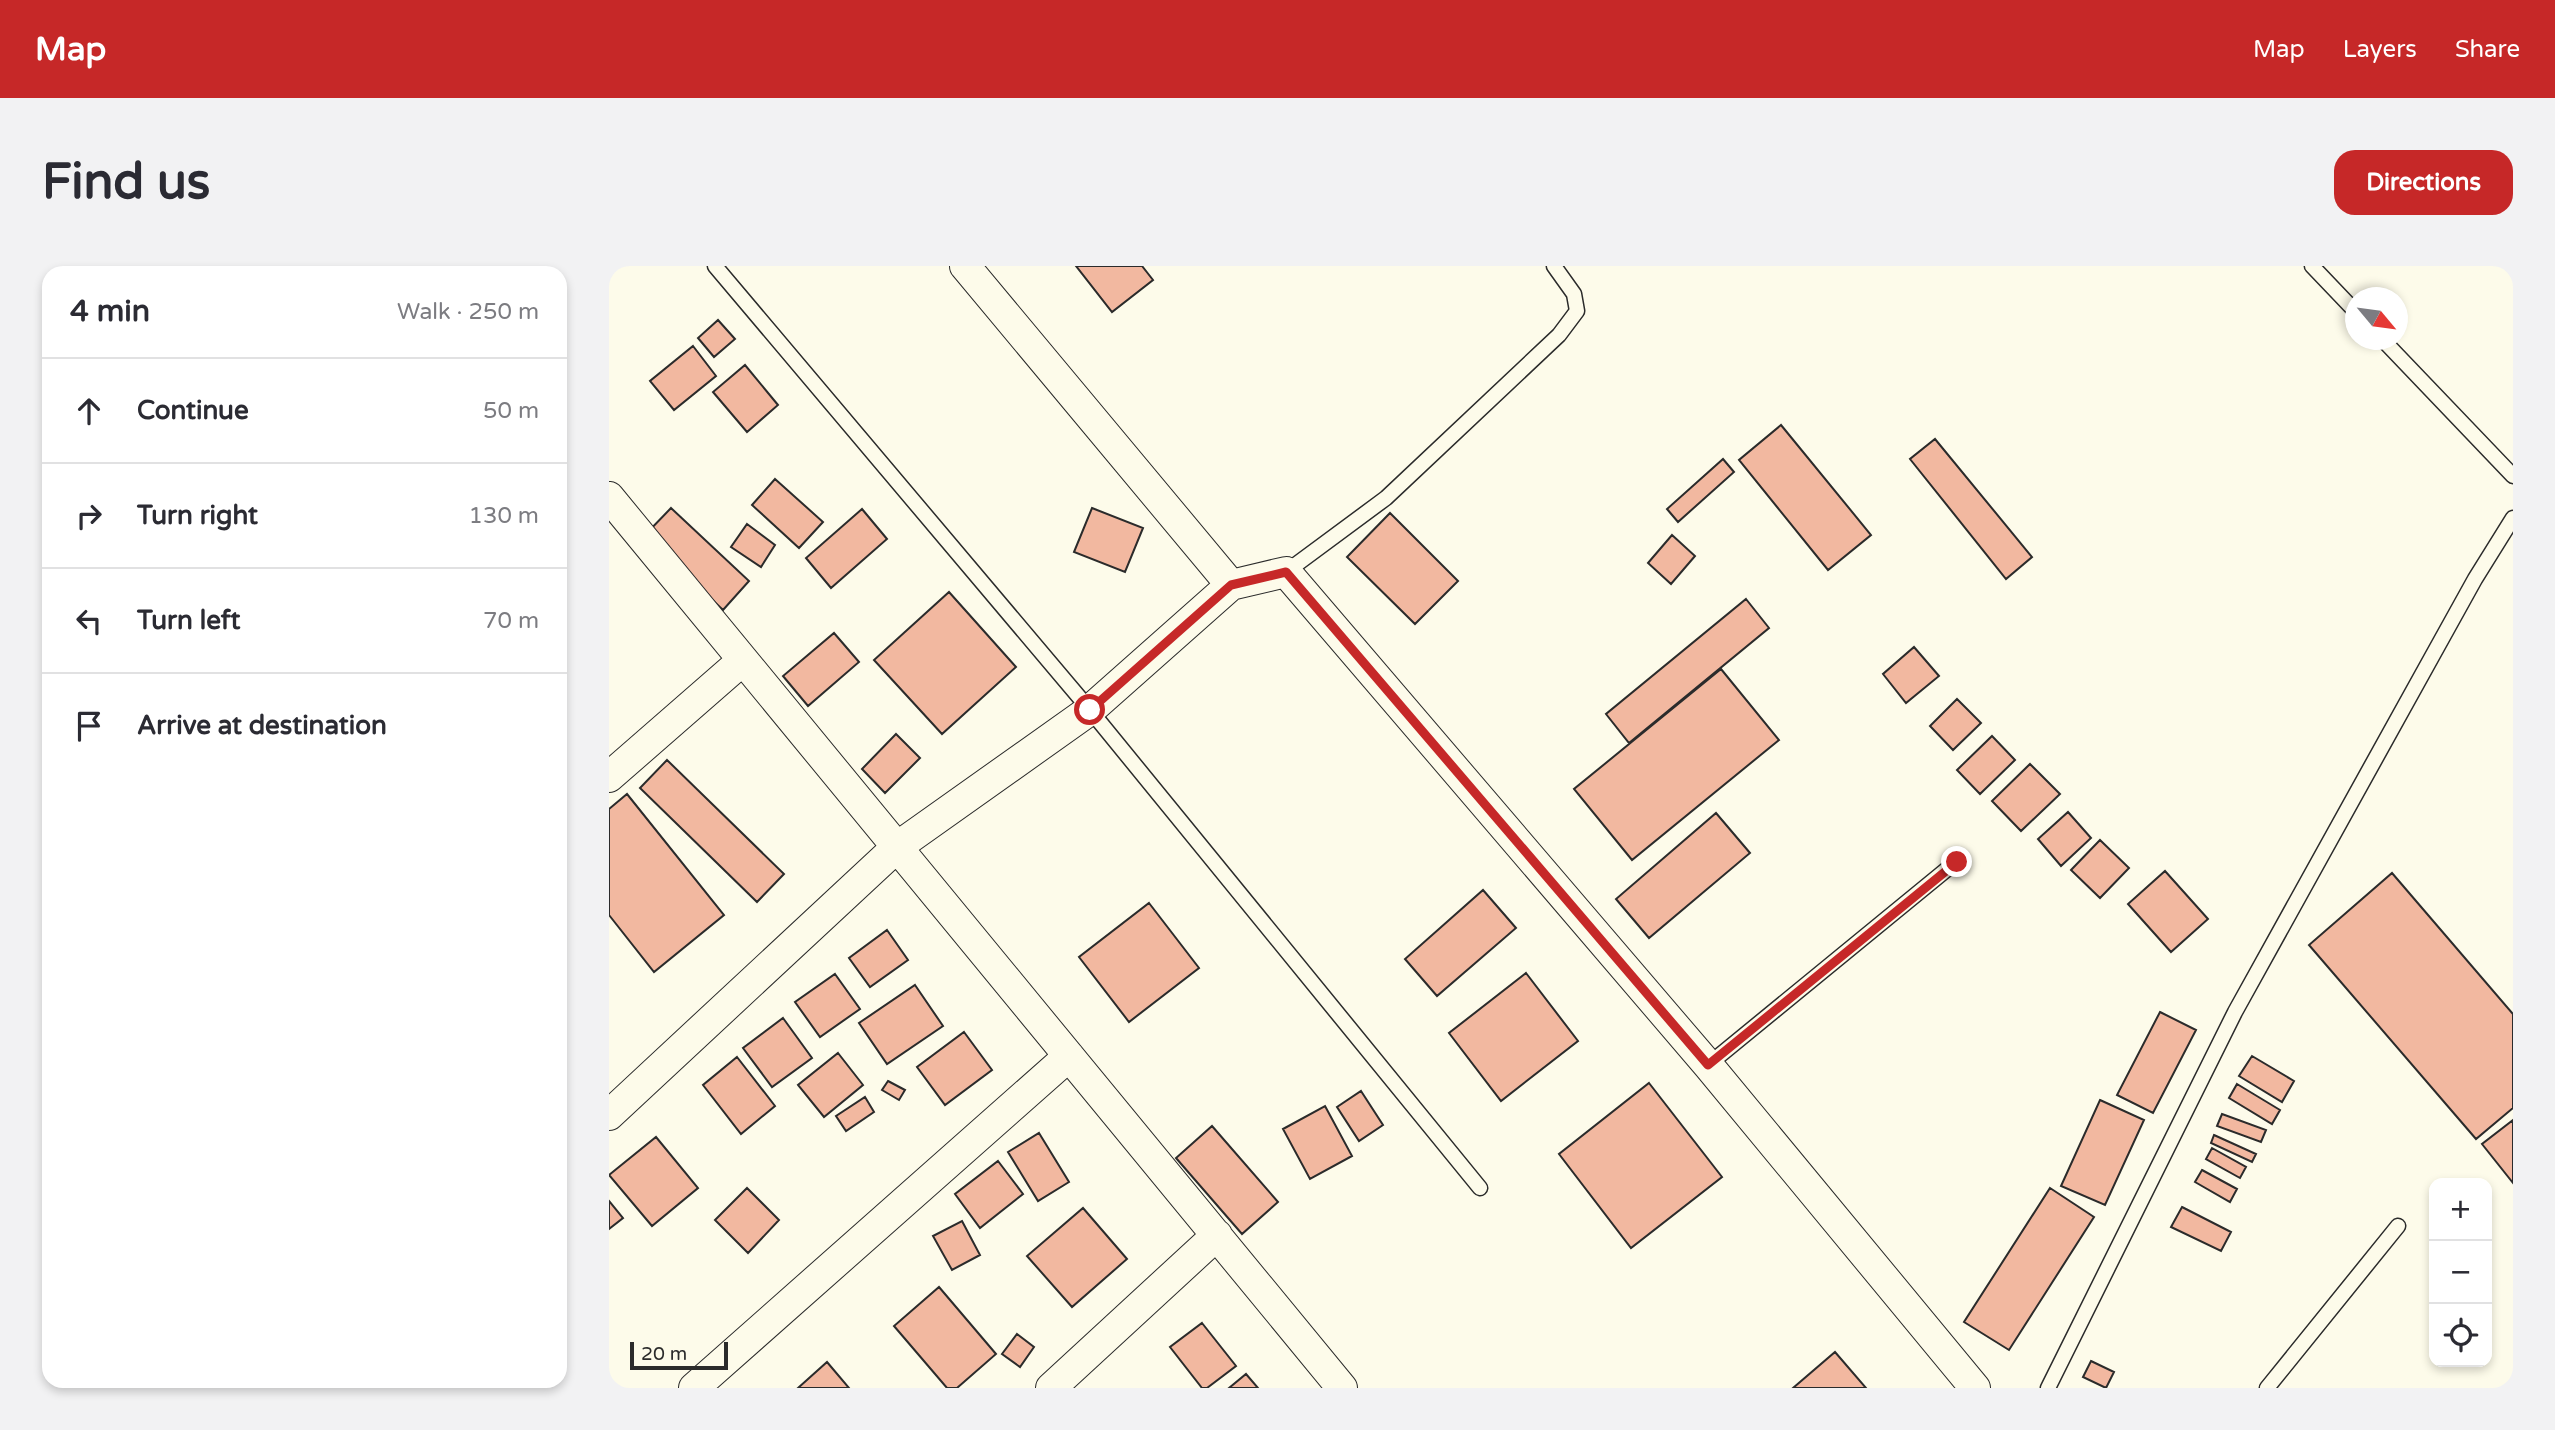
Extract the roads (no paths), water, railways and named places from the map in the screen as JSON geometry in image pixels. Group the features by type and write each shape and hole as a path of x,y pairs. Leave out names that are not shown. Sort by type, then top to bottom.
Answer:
{"street":[{"path":"965,266 1231,585"},
{"path":"609,497 1342,1388"},
{"path":"609,1115 897,847 1090,710 1231,585 1286,572 1708,1065 1975,1388"},
{"path":"609,776 743,660"},
{"path":"694,1388 1069,1056"},
{"path":"1051,1388 1217,1236"}],"lane":[{"path":"715,266 1090,710 1480,1188"},
{"path":"1286,572 1386,498 1559,335 1577,311 1574,294 1555,266"},
{"path":"2312,266 2345,301"},
{"path":"2393,350 2513,476"},
{"path":"2048,1388 2235,1013 2475,579 2513,518"},
{"path":"1708,1065 1957,862"},
{"path":"2267,1388 2398,1226"}]}
